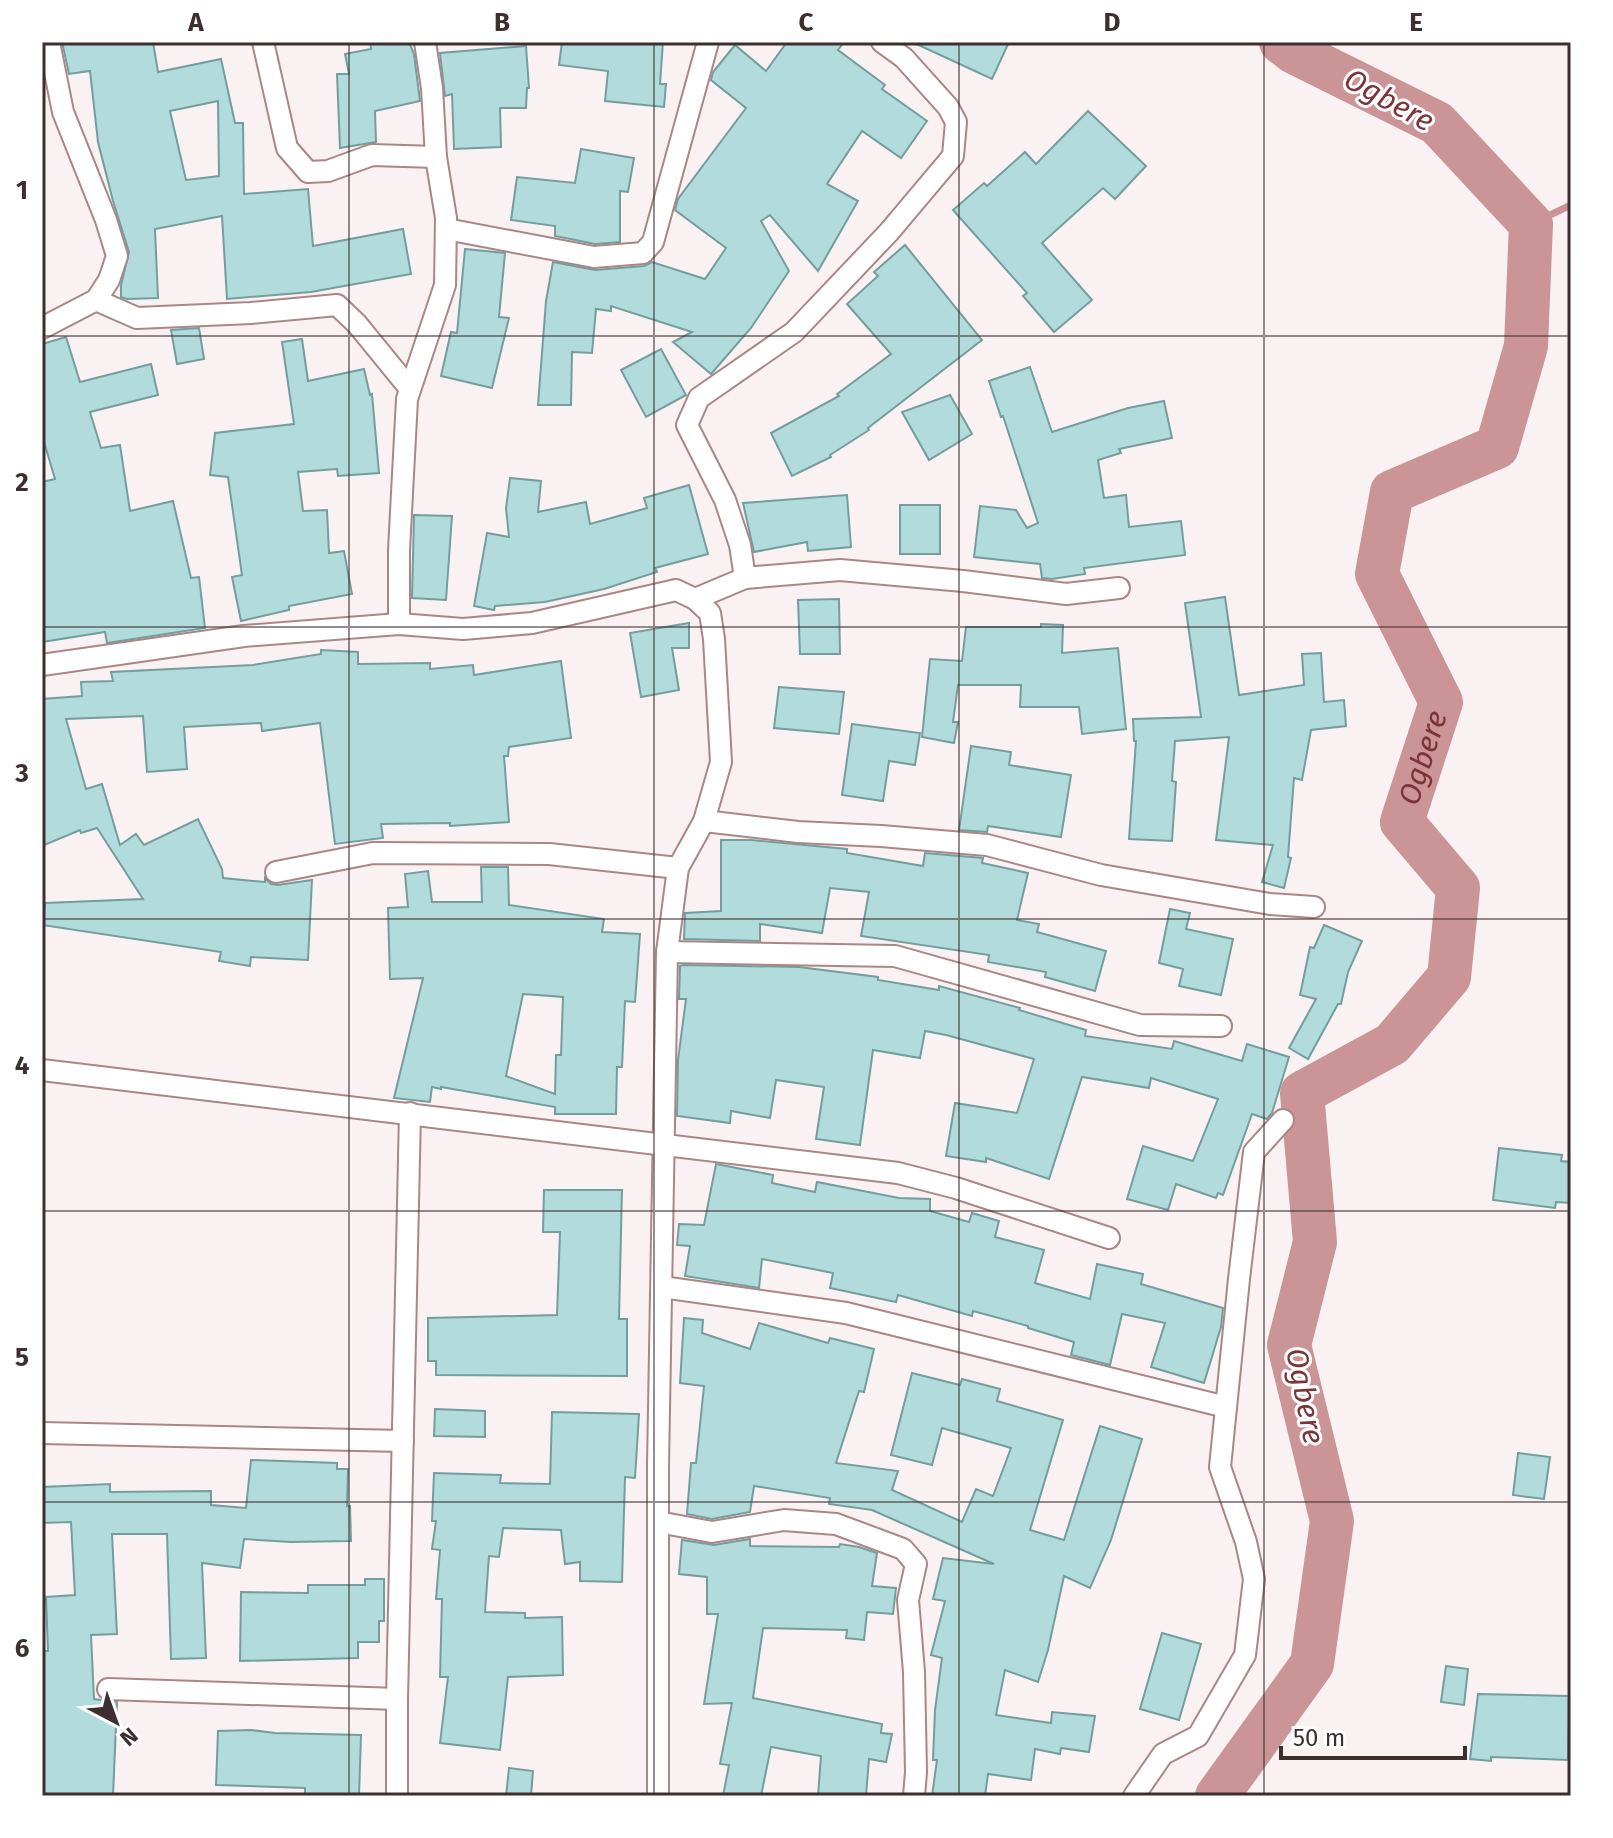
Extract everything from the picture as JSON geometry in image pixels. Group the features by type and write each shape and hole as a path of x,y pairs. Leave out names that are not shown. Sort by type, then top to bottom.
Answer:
{"street":[{"path":"42,328 96,300 109,280 117,256 63,112 49,42"},
{"path":"263,42 287,148 308,172 328,171 372,155 436,157"},
{"path":"399,624 399,550 407,399 445,285 446,229 425,42"},
{"path":"446,229 594,257 643,253 653,242 708,42"},
{"path":"745,578 740,545 725,500 687,425 699,398 794,332 889,232 953,156 956,122 948,107 904,58 882,42"},
{"path":"96,300 137,318 251,313 337,305 357,324 410,389"},
{"path":"695,599 745,578 840,570 1066,594 1119,588"},
{"path":"42,665 244,636 399,624 463,629 532,623 676,590 695,599 710,613 721,762 704,821 678,868 667,952 658,1522 658,1796"},
{"path":"704,821 798,832 987,845 1101,875 1270,904 1314,907"},
{"path":"276,872 373,853 549,854 678,868"},
{"path":"667,952 895,956 1140,1025 1221,1026"},
{"path":"42,1070 898,1173 956,1188 1109,1238"},
{"path":"397,1796 410,1113"},
{"path":"1134,1796 1163,1754 1198,1736 1245,1655 1254,1579 1246,1542 1220,1467 1254,1152 1283,1120"},
{"path":"662,1287 846,1313 1226,1407"},
{"path":"42,1433 403,1441"},
{"path":"658,1522 712,1532 784,1520 836,1524 903,1549 916,1564 908,1600 914,1672 914,1796"},
{"path":"108,1689 397,1699"}],"building":[{"path":"62,42 153,42 158,72 221,59 235,123 243,123 244,194 308,189 313,246 403,229 411,274 311,292 227,299 222,216 155,229 158,298 121,297 129,252 98,142 90,71 69,74","holes":["218,101 219,176 186,180 170,111"]},
{"path":"370,42 409,42 414,54 420,101 375,111 376,142 340,148 337,74 349,74 345,54 371,49"},
{"path":"562,42 663,42 660,84 666,84 664,107 605,101 608,71 559,65"},
{"path":"787,42 844,42 838,50 885,85 882,89 927,121 901,158 862,131 827,184 858,201 818,271 770,215 761,221 789,271 751,328 711,374 673,342 692,332 611,306 611,311 596,309 592,353 572,352 571,405 538,405 546,301 553,262 595,270 644,266 652,262 705,279 726,248 675,210 678,199 746,108 711,80 713,72 735,45 766,71"},
{"path":"912,42 1009,42 992,79"},
{"path":"526,46 529,88 526,108 500,108 501,147 454,149 452,94 445,96 440,53"},
{"path":"1088,111 1146,166 1115,199 1103,188 1042,243 1092,300 1054,332 1023,296 1027,293 953,210 984,183 987,186 1025,152 1036,164"},
{"path":"581,149 634,158 628,192 620,191 620,242 595,244 555,236 555,226 511,220 517,177 575,183"},
{"path":"905,245 982,340 869,430 831,457 792,476 771,433 839,396 837,394 891,354 847,304 878,276 874,272"},
{"path":"465,249 505,253 499,317 509,318 492,388 441,376 451,332 457,333"},
{"path":"199,328 204,359 177,364 171,330"},
{"path":"66,337 80,382 151,364 158,395 90,412 101,448 120,445 130,511 173,501 191,578 199,577 205,628 107,643 105,632 42,642 42,482 55,479 42,435 42,344"},
{"path":"302,339 308,381 364,369 372,394 379,473 338,476 337,469 298,472 303,511 327,510 329,553 344,551 352,594 289,606 289,610 241,621 232,577 242,575 228,477 210,475 215,433 294,424 282,342"},
{"path":"661,349 686,395 646,417 621,370"},
{"path":"1030,367 1052,432 1128,408 1164,401 1172,438 1119,449 1121,453 1098,460 1104,498 1126,495 1129,527 1181,521 1185,555 1084,568 1085,574 1052,579 1042,578 1040,564 974,557 980,506 1016,510 1027,528 1038,523 989,381"},
{"path":"950,395 972,434 929,460 902,412"},
{"path":"510,478 541,481 538,512 586,502 590,524 647,508 644,498 689,485 708,554 655,568 657,572 604,589 545,602 495,606 494,610 474,606 487,533 509,537 506,508"},
{"path":"847,495 851,547 808,551 807,542 754,552 743,503"},
{"path":"900,505 940,505 940,554 900,554"},
{"path":"414,515 452,516 446,600 412,598"},
{"path":"1225,597 1239,695 1304,685 1302,654 1321,653 1324,702 1344,700 1346,726 1311,730 1302,780 1294,778 1288,857 1291,858 1284,888 1262,882 1273,845 1216,840 1229,737 1175,741 1172,841 1129,839 1136,741 1133,719 1201,717 1185,603"},
{"path":"839,599 840,654 800,654 798,600"},
{"path":"689,623 689,648 672,648 679,690 641,697 630,633"},
{"path":"1041,624 1063,625 1062,653 1118,648 1126,729 1082,734 1079,707 1020,707 1021,685 958,685 953,722 958,722 954,743 922,737 930,659 962,661 966,627 1041,627"},
{"path":"321,650 358,652 358,664 430,663 430,669 473,665 474,675 561,661 571,738 509,747 508,756 504,756 509,822 450,826 450,823 381,824 383,838 335,844 320,723 262,731 261,723 184,727 187,769 147,772 143,716 66,719 86,789 102,784 120,845 136,834 144,845 198,819 222,869 223,878 265,882 265,878 271,884 278,885 312,880 308,960 251,957 250,966 219,961 221,952 42,925 45,903 143,899 97,828 81,833 80,830 42,846 42,699 82,696 81,682 113,681 111,672 253,665 321,654"},
{"path":"779,687 844,692 839,734 774,728"},
{"path":"852,724 920,733 915,765 889,761 883,801 842,795"},
{"path":"971,746 1011,752 1009,765 1071,775 1061,837 988,826 987,832 959,830"},
{"path":"721,840 847,849 847,853 923,866 925,853 983,858 982,863 1028,873 1017,920 1039,924 1037,932 1106,951 1095,991 1045,977 1046,972 988,962 989,955 861,936 869,892 830,888 822,933 760,924 760,941 684,939 685,913 721,911"},
{"path":"481,867 508,867 509,905 604,919 602,932 640,934 635,1002 625,1001 622,1067 617,1067 616,1114 555,1114 555,1107 441,1087 432,1087 430,1102 394,1098 423,978 390,979 388,908 408,907 405,874 428,871 432,902 482,902","holes":["523,994 563,997 561,1055 556,1055 555,1094 506,1076"]},
{"path":"1170,909 1190,913 1186,929 1233,939 1221,995 1179,986 1183,969 1159,963"},
{"path":"1324,925 1362,941 1348,972 1341,1004 1338,1004 1308,1059 1289,1048 1316,999 1300,995 1310,947 1314,948"},
{"path":"680,966 799,967 878,977 878,980 939,990 939,986 1086,1030 1085,1036 1172,1049 1174,1041 1242,1061 1247,1044 1289,1057 1272,1113 1267,1119 1252,1114 1223,1195 1218,1193 1216,1198 1176,1184 1168,1210 1127,1199 1143,1146 1193,1161 1218,1099 1151,1078 1149,1088 1082,1077 1049,1179 986,1158 986,1162 946,1156 955,1103 1017,1113 1034,1059 946,1035 925,1031 920,1058 873,1050 860,1145 816,1139 824,1087 776,1080 770,1118 731,1111 730,1123 677,1116 678,1060 686,999 679,999"},
{"path":"1499,1148 1562,1155 1561,1161 1571,1162 1571,1203 1556,1202 1555,1208 1493,1200"},
{"path":"716,1164 773,1175 772,1183 815,1192 817,1182 899,1198 930,1199 930,1211 969,1222 972,1213 999,1221 995,1237 1044,1250 1035,1283 1090,1299 1097,1264 1143,1274 1141,1284 1223,1308 1221,1327 1204,1383 1151,1367 1165,1323 1122,1314 1110,1365 1071,1355 1074,1342 1028,1326 973,1311 972,1316 898,1295 896,1302 830,1288 833,1273 762,1259 759,1288 685,1276 690,1246 677,1245 679,1224 704,1225"},
{"path":"544,1190 622,1190 619,1319 627,1319 627,1376 436,1375 436,1361 428,1361 428,1318 557,1315 560,1232 543,1232"},
{"path":"684,1318 703,1320 702,1333 750,1349 759,1323 828,1343 830,1338 874,1349 864,1392 859,1391 836,1463 898,1471 892,1490 962,1522 976,1489 993,1496 1011,1448 942,1428 932,1465 891,1455 912,1373 960,1385 962,1379 1000,1389 997,1401 1063,1420 1030,1530 1064,1540 1100,1426 1142,1439 1111,1540 1090,1588 1064,1576 1038,1682 1005,1670 996,1715 1051,1723 1052,1712 1095,1716 1089,1752 1061,1748 1060,1754 1035,1749 1031,1780 988,1774 985,1796 932,1796 937,1760 933,1760 935,1710 942,1658 931,1655 945,1601 933,1599 943,1558 994,1564 872,1510 829,1504 830,1498 754,1486 750,1512 712,1519 687,1514 691,1463 696,1463 704,1386 680,1383"},
{"path":"435,1409 485,1411 485,1437 434,1436"},
{"path":"552,1412 639,1414 635,1478 625,1477 622,1582 580,1581 580,1562 565,1564 561,1530 503,1528 499,1557 489,1556 485,1612 525,1613 525,1618 562,1617 563,1675 508,1677 500,1750 440,1743 448,1677 440,1677 442,1599 436,1599 440,1550 432,1549 436,1521 432,1521 434,1473 501,1475 500,1483 550,1484"},
{"path":"1518,1453 1550,1457 1544,1499 1513,1495"},
{"path":"251,1460 337,1463 337,1469 348,1469 347,1506 350,1506 351,1541 244,1539 240,1568 202,1563 206,1658 171,1659 167,1534 112,1534 117,1634 91,1635 94,1699 117,1702 113,1796 42,1796 42,1651 48,1651 46,1597 75,1595 71,1522 42,1523 42,1487 110,1484 110,1492 211,1491 211,1505 246,1508"},
{"path":"750,1539 750,1546 839,1547 840,1544 877,1553 872,1586 896,1588 893,1614 867,1612 864,1640 846,1638 847,1630 763,1628 753,1698 882,1724 881,1733 892,1734 886,1762 869,1759 866,1796 818,1796 821,1756 771,1747 761,1796 723,1796 729,1765 720,1764 732,1703 704,1704 718,1614 707,1614 707,1577 679,1574 682,1540 714,1545"},
{"path":"365,1579 384,1579 384,1621 379,1621 379,1642 358,1642 358,1658 240,1661 241,1592 308,1593 308,1585 365,1585"},
{"path":"1162,1633 1201,1644 1179,1720 1140,1709"},
{"path":"1446,1666 1468,1669 1464,1705 1441,1702"},
{"path":"1478,1694 1569,1696 1568,1760 1470,1759"},
{"path":"218,1731 361,1735 359,1796 305,1796 305,1788 216,1785"},
{"path":"509,1768 533,1771 531,1796 506,1796"}],"waterway":[{"name":"Ogbere","path":"1217,1796 1312,1664 1332,1521 1289,1345 1315,1242 1302,1093 1392,1044 1449,977 1458,888 1402,822 1441,702 1377,574 1392,492 1497,447 1526,346 1531,224 1437,123 1294,52 1281,42"},
{"path":"1531,224 1571,205"}]}
